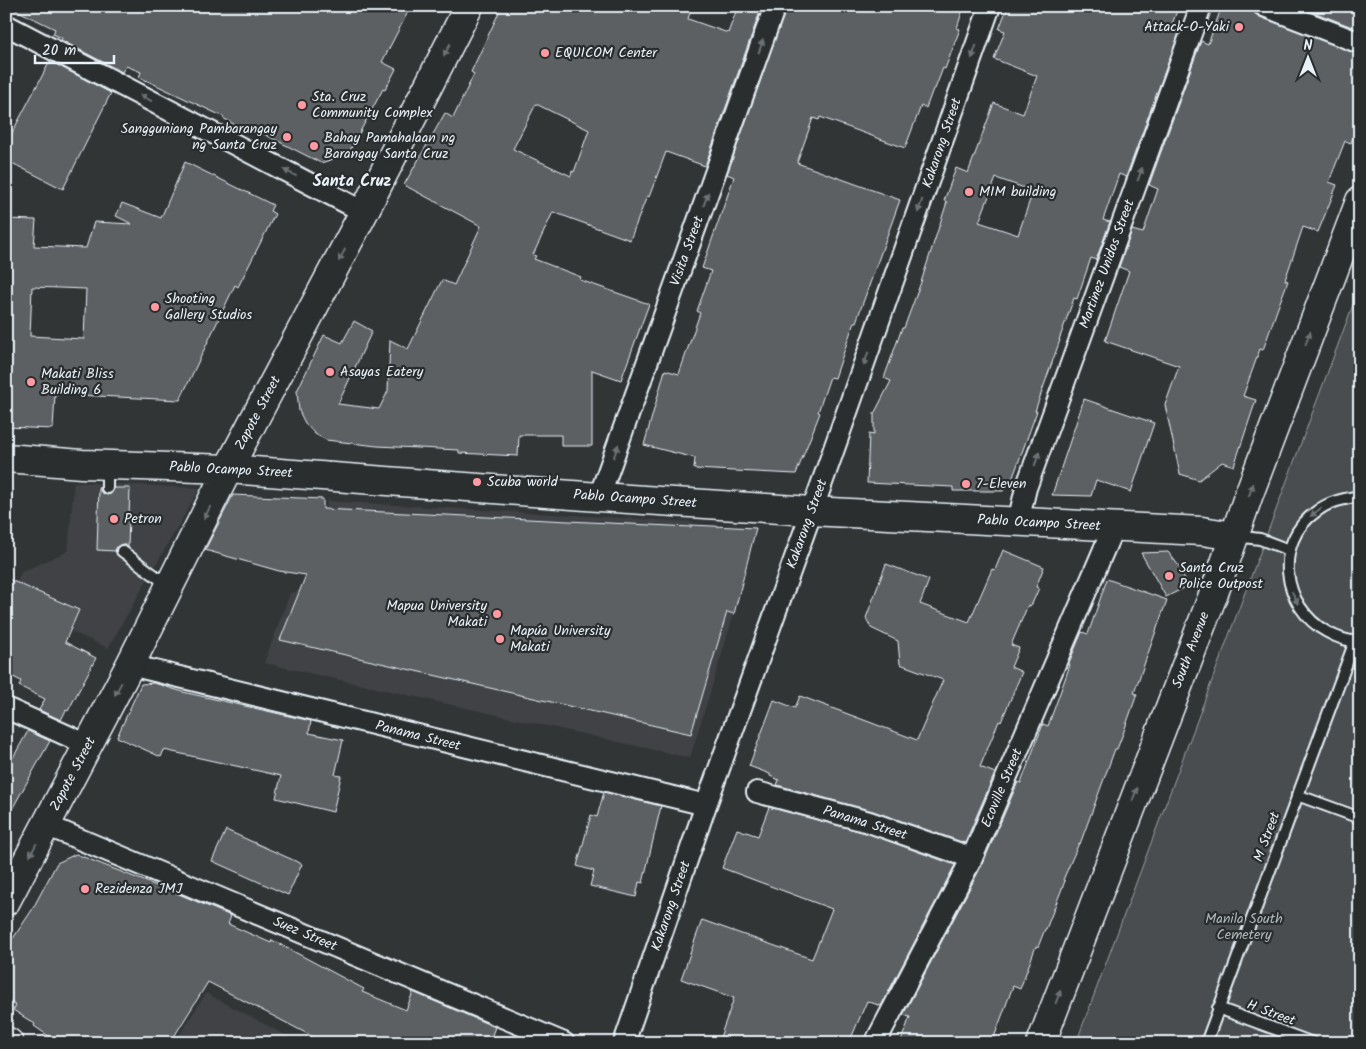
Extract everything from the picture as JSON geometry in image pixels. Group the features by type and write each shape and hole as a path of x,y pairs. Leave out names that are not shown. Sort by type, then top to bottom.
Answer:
{"main road":[{"name":"Zapote Street","path":"6,901 130,666 228,469 364,212 469,6"},
{"name":"South Avenue","path":"1041,1043 1220,577 1360,201"},
{"name":"Pablo Ocampo Street","path":"6,458 107,476 228,469 599,497 811,511 1202,531 1234,536"}],"street":[{"name":"Visita Street","path":"599,497 775,6"},
{"name":"Kakarong Street","path":"624,1043 706,805 990,6"},
{"name":"Martinez Unidos Street","path":"1018,522 1029,479 1201,6"},
{"path":"1264,6 1360,43"},
{"path":"6,25 364,212"},
{"name":"Ecoville Street","path":"875,1043 972,858 1114,526"},
{"name":"Panama Street","path":"130,666 706,805"},
{"path":"6,708 88,745"},
{"name":"Panama Street","path":"757,792 868,822 972,858"},
{"name":"Suez Street","path":"46,825 564,1043"}],"lane":[{"path":"1357,641 1334,636 1315,626 1301,610 1291,592 1287,571 1289,550 1299,528 1316,511 1336,500 1360,496"},
{"path":"1234,536 1260,539 1289,550"},
{"path":"122,551 170,587"},
{"name":"M Street","path":"1206,1043 1357,641"},
{"path":"1298,795 1360,818"},
{"name":"H Street","path":"1218,1008 1313,1043"}],"shaded area":[{"path":"74,482 200,488 108,648 8,603 21,572 68,551"},
{"name":"Mapúa University Makati","path":"327,501 691,522 691,599 734,614 690,758 264,663 290,593 322,586"},
{"path":"206,993 300,1043 174,1043"}],"green space":[{"name":"Manila South Cemetery","path":"1360,286 1360,1043 1076,1043"}],"building":[{"path":"8,6 411,6 382,62 396,69 385,90 383,89 348,154 321,163 246,125 244,130 224,117 139,77 141,72 126,66 122,72 61,40 62,38 53,34 55,29"},
{"path":"502,6 692,6 688,19 728,33 738,6 762,6 705,166 666,152 630,240 553,212 533,255 536,256 534,259 581,277 580,280 649,304 621,380 592,370 592,446 561,446 561,435 519,435 518,456 459,453 459,450 377,446 326,440 315,434 305,423 299,411 297,391 324,335 342,343 354,321 372,331 338,404 379,409 388,391 390,340 408,349 442,280 454,285 481,226 404,185 445,113 453,118 474,74 471,72","holes":["536,104 589,130 571,176 513,149"]},
{"path":"787,6 964,6 957,28 960,29 945,69 943,68 926,108 921,106 905,148 820,117 819,120 813,118 797,163 900,200 835,378 830,377 818,412 820,413 796,474 694,469 695,458 644,445 665,370 679,374 700,313 697,311 711,271 702,268 734,177 727,174"},
{"path":"1008,6 1179,6 1170,29 1179,33 1126,177 1119,174 1103,220 1110,222 1096,260 1091,258 1077,299 1074,298 1013,477 1003,491 953,491 953,487 867,483 869,434 874,435 874,414 891,381 884,378 921,282 947,202 944,201 956,168 968,173 994,103 1023,114 1037,76 994,59 1005,31 999,29","holes":["996,178 1033,191 1018,235 979,222"]},
{"path":"1222,6 1252,6 1254,13 1260,17 1360,55 1360,119 1351,143 1345,141 1329,182 1337,185 1318,232 1303,227 1285,280 1288,281 1263,350 1260,349 1243,396 1256,400 1234,466 1222,462 1199,480 1180,474 1165,405 1179,366 1105,341 1129,271 1119,267 1132,230 1143,233 1158,189 1149,185 1201,41 1208,44"},
{"path":"1298,6 1360,6 1360,30"},
{"path":"50,61 111,93 63,189 6,160 6,144"},
{"name":"Shooting Gallery Studios","path":"185,162 273,205 270,211 275,214 238,287 235,285 180,400 55,394 53,429 6,427 6,219 36,220 34,246 86,248 94,222 132,224 116,216 122,203 161,218","holes":["32,287 86,289 84,339 30,336"]},
{"path":"1084,399 1154,423 1131,492 1096,480 1091,496 1052,495"},
{"name":"Petron","path":"99,487 101,492 107,495 111,494 114,488 130,488 128,547 122,544 115,551 97,550"},
{"name":"Mapúa University Makati","path":"233,495 323,499 323,509 691,527 691,525 756,528 734,614 727,612 691,734 280,640 306,575 279,571 205,550"},
{"path":"1003,550 1044,567 1036,587 1039,588 1031,606 1028,605 1011,645 1019,648 1011,667 1022,672 980,767 995,773 965,843 873,811 777,785 779,780 770,776 770,774 749,766 774,700 795,708 800,696 917,740 943,680 900,664 898,641 871,628 866,618 886,564 929,580 920,604 969,622 992,569 995,570"},
{"name":"Santa Cruz Police Outpost","path":"1168,552 1179,566 1188,586 1166,597 1141,553"},
{"path":"6,578 79,610 65,642 96,658 68,711 66,710 61,720 39,710 45,699 19,686 21,681 6,673"},
{"path":"1107,579 1167,600 1134,693 1137,694 1124,731 1117,749 1115,749 1080,844 1063,880 1065,881 1046,929 1038,947 1036,946 1020,989 1013,986 992,1043 900,1043 910,1017 903,1015 983,863 1018,782 1021,783 1043,724 1048,726 1070,665 1068,665 1082,632 1088,634"},
{"path":"154,683 183,692 311,721 309,733 343,740 335,775 341,776 333,812 276,798 281,776 164,750 161,757 117,737 141,684"},
{"path":"28,731 50,741 6,820 6,770"},
{"path":"604,792 661,806 643,883 639,882 636,897 590,886 594,871 577,866 591,815 597,817"},
{"path":"769,807 866,833 955,865 881,1006 867,1001 849,1043 718,1043 734,998 681,979 702,920 812,959 832,909 722,868 737,829 758,836"},
{"path":"226,830 302,864 288,895 212,861"},
{"path":"76,854 231,916 228,924 271,943 272,940 364,989 362,992 406,1010 413,992 495,1027 489,1043 325,1043 208,982 170,1043 59,1043 13,1010 16,1006 6,999 6,949 32,910 57,863"}],"place":[{"name":"Attack-O-Yaki","path":"1239,27"},
{"name":"EQUICOM Center","path":"545,53"},
{"name":"Sta. Cruz Community Complex","path":"302,105"},
{"name":"Sangguniang Pambarangay ng Santa Cruz","path":"287,137"},
{"name":"Bahay Pamahalaan ng Barangay Santa Cruz","path":"314,146"},
{"name":"MIM building","path":"969,192"},
{"name":"Shooting Gallery Studios","path":"155,307"},
{"name":"Asayas Eatery","path":"330,372"},
{"name":"Makati Bliss Building 6","path":"31,382"},
{"name":"Scuba world","path":"477,482"},
{"name":"7-Eleven","path":"966,484"},
{"name":"Petron","path":"114,519"},
{"name":"Santa Cruz Police Outpost","path":"1169,576"},
{"name":"Mapua University Makati","path":"497,614"},
{"name":"Mapúa University Makati","path":"500,639"},
{"name":"Rezidenza JMJ","path":"85,889"}],"district":[{"name":"Santa Cruz","path":"352,181"}]}
